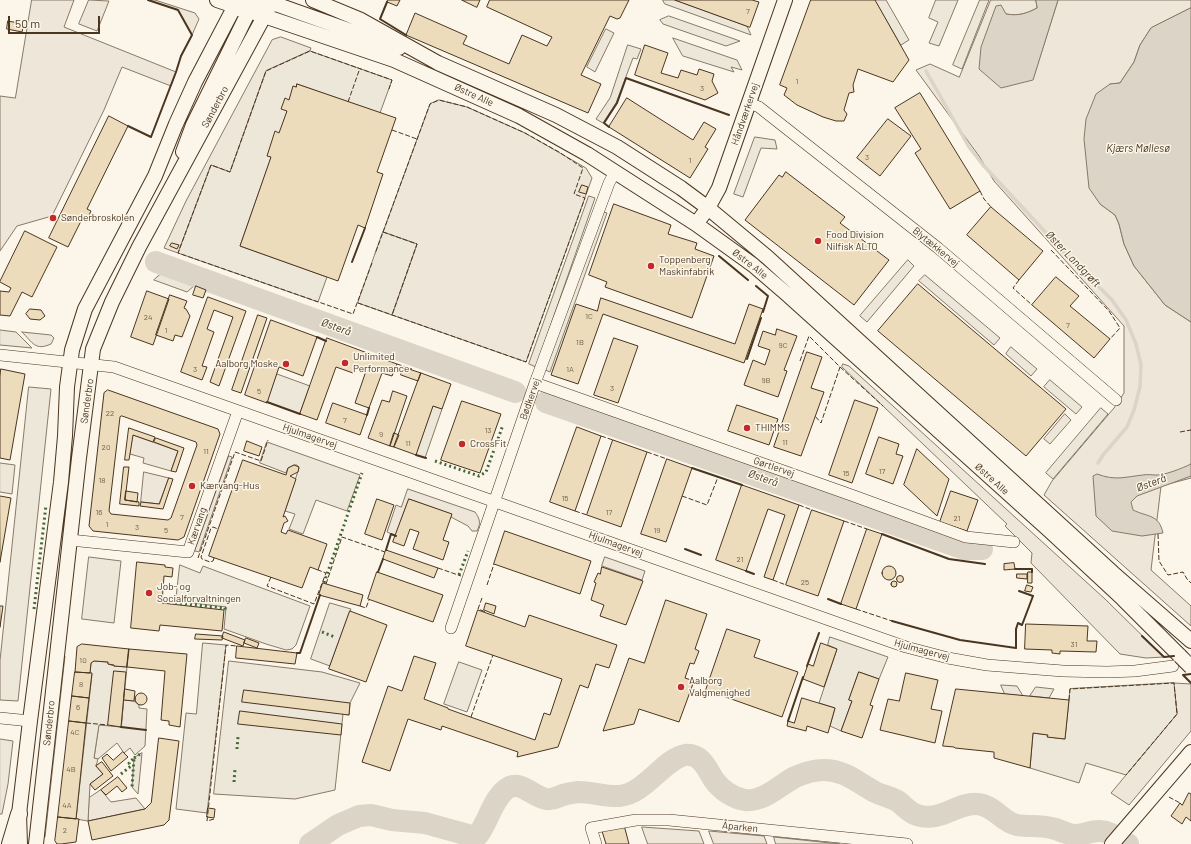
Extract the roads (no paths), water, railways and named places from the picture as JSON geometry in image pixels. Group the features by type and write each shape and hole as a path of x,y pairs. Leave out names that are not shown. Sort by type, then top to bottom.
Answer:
{"main road":[{"path":"10,844 19,814"}],"street":[{"name":"Østre Alle","path":"218,0 243,5 267,5 280,21 394,60 519,116 560,137 696,224 753,266 789,296 1050,531 1122,599 1176,661 1191,667"},
{"name":"Østre Alle","path":"313,0 367,23 438,63 556,115 586,130 640,161 708,208 767,257 1113,574 1191,641"},
{"name":"Håndværkervej","path":"696,224 708,208 719,188 785,0"},
{"name":"Sønderbro","path":"20,844 19,814 61,482 69,362 75,336 85,310 156,176 176,124 195,82 228,19 243,5"},
{"path":"168,194 193,125 243,5"},
{"name":"Sønderbro","path":"36,844 93,349 112,302 139,247 267,5"},
{"path":"267,5 322,20 438,63"},
{"name":"Blytækkervej","path":"749,103 759,107 938,248 1116,400"},
{"name":"Bødkervej","path":"451,628 535,383 609,183 616,172"},
{"name":"Hjulmagervej","path":"0,355 114,367 883,639 948,658 987,665 1063,671 1135,671 1176,661"},
{"name":"Gørtlervej","path":"535,383 966,537 1014,542"},
{"name":"Kærvang","path":"70,540 188,552 238,411"},
{"path":"0,718 30,721"},
{"path":"1112,844 1191,752"},
{"name":"Åparken","path":"596,844 591,828 636,820 669,820 907,844"}],"water":[{"path":"1036,0 1058,0 1033,80 1001,88 979,69 981,47 996,6 1001,5 1006,14 1018,15 1037,8"},
{"name":"Kjærs Møllesø","path":"1191,8 1191,322 1165,305 1134,266 1124,244 1115,215 1100,204 1089,188 1084,139 1086,119 1096,94 1110,84 1120,83 1134,62 1140,45 1151,28"},
{"path":"1191,464 1191,476 1137,496 1131,502 1133,510 1152,517 1159,522 1163,533 1142,536 1112,531 1096,516 1093,476 1097,474 1120,478 1159,475"}],"waterway":[{"name":"Øster Landgrøft","path":"926,71 969,147 983,165 1063,251 1112,300 1126,320 1136,344 1141,365 1140,387 1134,410 1127,427 1098,463"},
{"name":"Østerå","path":"156,262 515,392"},
{"name":"Østerå","path":"546,402 965,549 982,549"},
{"path":"310,844 338,825 359,816 371,815 392,820 425,823 472,836 478,835 499,797 508,788 513,786 522,787 541,798 546,799 553,799 565,794 578,792 619,796 628,794 637,789 669,763 685,755 691,755 699,759 720,787 728,793 745,800 752,800 765,796 802,774 824,770 838,772 845,775 875,792 896,800 917,815 926,817 941,815 963,806 978,804 984,805 1007,821 1017,825 1047,827 1076,835 1102,831 1110,833 1128,844"}],"place":[{"name":"Sønderbroskolen","path":"53,218"},
{"name":"Food Division Nilfisk ALTO","path":"818,241"},
{"name":"Toppenberg Maskinfabrik","path":"651,266"},
{"name":"Unlimited Performance","path":"345,363"},
{"name":"Aalborg Moske","path":"286,364"},
{"name":"THIMMS","path":"747,428"},
{"name":"CrossFit","path":"462,444"},
{"name":"Kærvang-Hus","path":"192,486"},
{"name":"Job- og Socialforvaltningen","path":"149,593"},
{"name":"Aalborg Valgmenighed","path":"681,687"}]}
